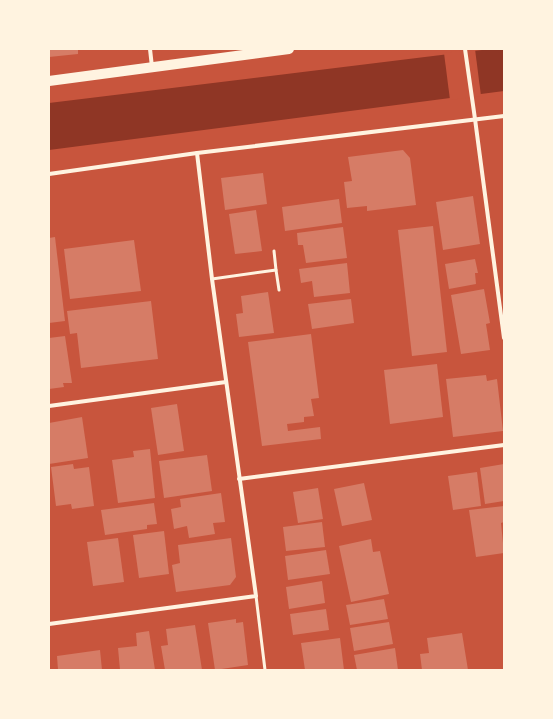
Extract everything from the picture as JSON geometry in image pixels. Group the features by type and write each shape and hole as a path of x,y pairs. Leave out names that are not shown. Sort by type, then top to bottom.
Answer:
{"main road":[{"path":"49,81 289,49"}],"street":[{"path":"150,49 152,68"},
{"path":"465,49 504,338"},
{"path":"49,174 197,153 504,116"},
{"path":"49,624 256,596 212,279 197,153"},
{"path":"49,406 226,382"},
{"path":"239,478 504,444"}],"lane":[{"path":"274,251 279,290"},
{"path":"212,279 276,270"},
{"path":"256,596 265,670"}],"shaded area":[{"path":"490,49 504,49 504,91 49,150 49,103"}],"pier":[{"path":"475,49 481,96 450,100 444,53"}],"building":[{"path":"49,49 78,49 78,54 49,57"},
{"path":"403,150 410,158 416,205 367,211 367,206 347,208 344,182 352,181 348,157"},
{"path":"263,173 267,204 225,210 221,178"},
{"path":"473,196 480,244 443,250 436,202"},
{"path":"339,199 342,223 285,231 282,207"},
{"path":"256,210 262,251 235,254 229,214"},
{"path":"433,226 447,352 412,356 398,230"},
{"path":"343,227 347,258 306,263 303,245 298,245 297,233"},
{"path":"55,237 65,321 49,323 49,238"},
{"path":"134,240 141,291 70,299 64,249"},
{"path":"475,259 478,273 475,273 476,284 449,289 445,264"},
{"path":"347,263 350,293 314,297 312,281 301,283 299,269"},
{"path":"484,289 490,323 486,324 490,350 461,354 451,295"},
{"path":"268,292 274,333 239,337 236,314 243,313 241,296"},
{"path":"351,299 354,323 312,329 308,304"},
{"path":"151,301 158,359 81,368 77,333 70,334 67,311"},
{"path":"311,334 319,398 311,399 314,416 304,417 304,422 287,424 288,431 320,427 321,439 262,446 248,342"},
{"path":"65,336 72,383 63,383 64,387 49,389 49,338"},
{"path":"437,364 443,417 390,424 384,370"},
{"path":"486,375 487,381 497,379 503,431 453,437 446,379"},
{"path":"177,404 184,451 158,455 151,408"},
{"path":"82,417 88,458 49,464 49,423"},
{"path":"150,449 155,498 118,503 112,460 134,457 133,451"},
{"path":"207,455 212,491 164,498 159,461"},
{"path":"73,464 74,469 89,467 94,506 72,509 71,504 56,506 51,467"},
{"path":"504,464 504,501 485,504 480,468"},
{"path":"477,472 481,506 453,510 448,476"},
{"path":"364,483 372,520 342,526 334,489"},
{"path":"318,488 323,519 298,523 293,492"},
{"path":"221,493 225,522 213,523 215,534 189,538 187,526 174,529 171,509 181,507 180,499"},
{"path":"154,503 157,524 147,525 147,529 105,535 101,510"},
{"path":"504,506 504,522 501,523 504,553 476,557 469,510"},
{"path":"322,522 325,547 286,551 283,527"},
{"path":"164,531 169,574 139,578 133,535"},
{"path":"118,538 124,582 93,586 87,542"},
{"path":"231,538 236,577 230,585 176,592 172,565 180,563 178,545"},
{"path":"371,539 373,552 380,551 389,594 351,602 339,546"},
{"path":"326,550 330,574 288,580 285,556"},
{"path":"322,581 325,603 289,609 286,587"},
{"path":"384,599 388,619 350,625 346,605"},
{"path":"326,609 329,630 293,635 290,614"},
{"path":"236,619 236,623 243,622 248,665 215,670 208,623"},
{"path":"389,622 393,644 354,651 350,628"},
{"path":"195,625 202,670 165,670 161,646 168,645 166,629"},
{"path":"149,631 155,670 120,670 118,648 137,646 136,633"},
{"path":"462,633 468,670 422,670 420,654 429,653 427,638"},
{"path":"340,638 344,670 305,670 301,643"},
{"path":"395,648 398,670 357,670 354,655"},
{"path":"100,650 102,670 58,670 57,656"}]}
